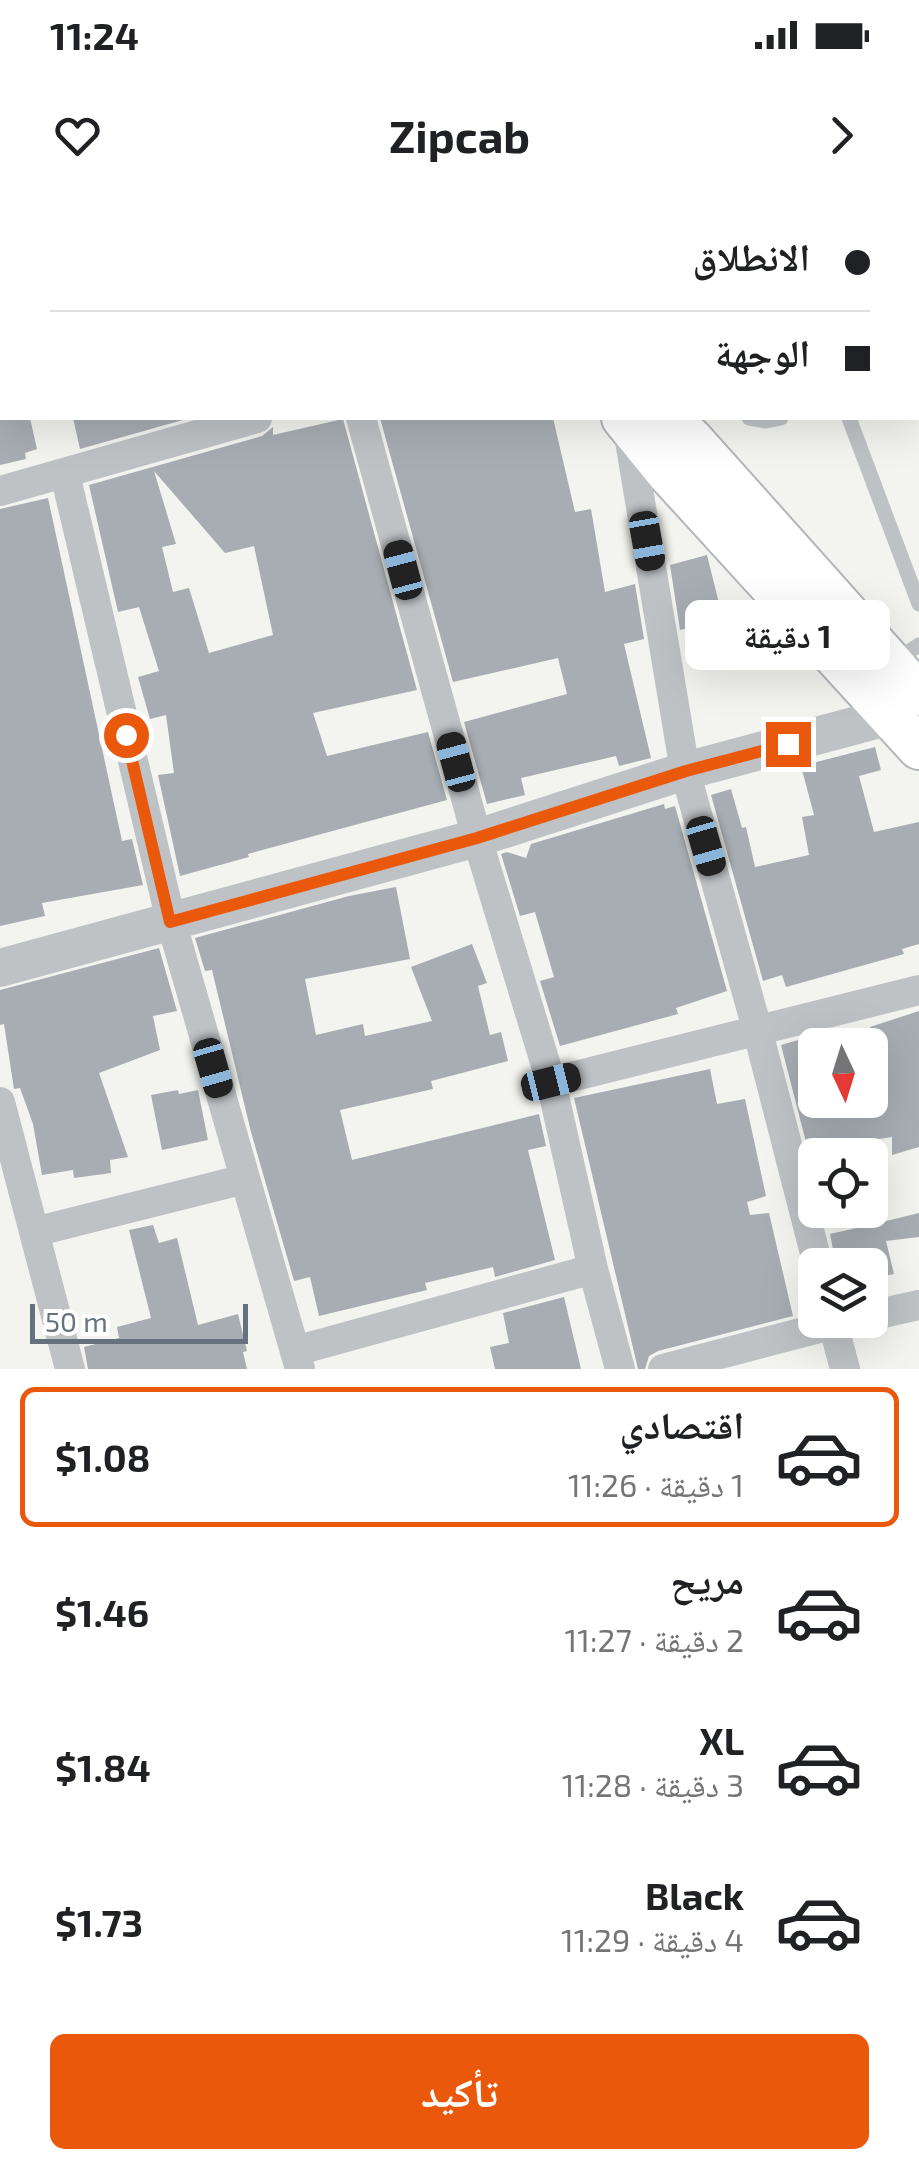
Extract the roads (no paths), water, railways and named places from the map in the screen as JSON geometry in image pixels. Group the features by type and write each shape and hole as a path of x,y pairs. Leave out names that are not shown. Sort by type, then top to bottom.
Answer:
{"main road":[{"path":"639,420 910,691 919,748"}],"street":[{"path":"0,491 249,420"},
{"path":"362,420 477,838 551,1082 593,1270 620,1369"},
{"path":"639,420 686,771 814,1248"},
{"path":"65,474 170,922 297,1360 593,1270"},
{"path":"0,968 477,838 686,771 910,691"},
{"path":"551,1082 919,990"},
{"path":"0,1102 70,1369"},
{"path":"34,1232 245,1179"},
{"path":"888,1312 919,1305"},
{"path":"663,1369 798,1332"},
{"path":"840,1338 845,1369"}],"lane":[{"path":"850,420 919,604"}]}
